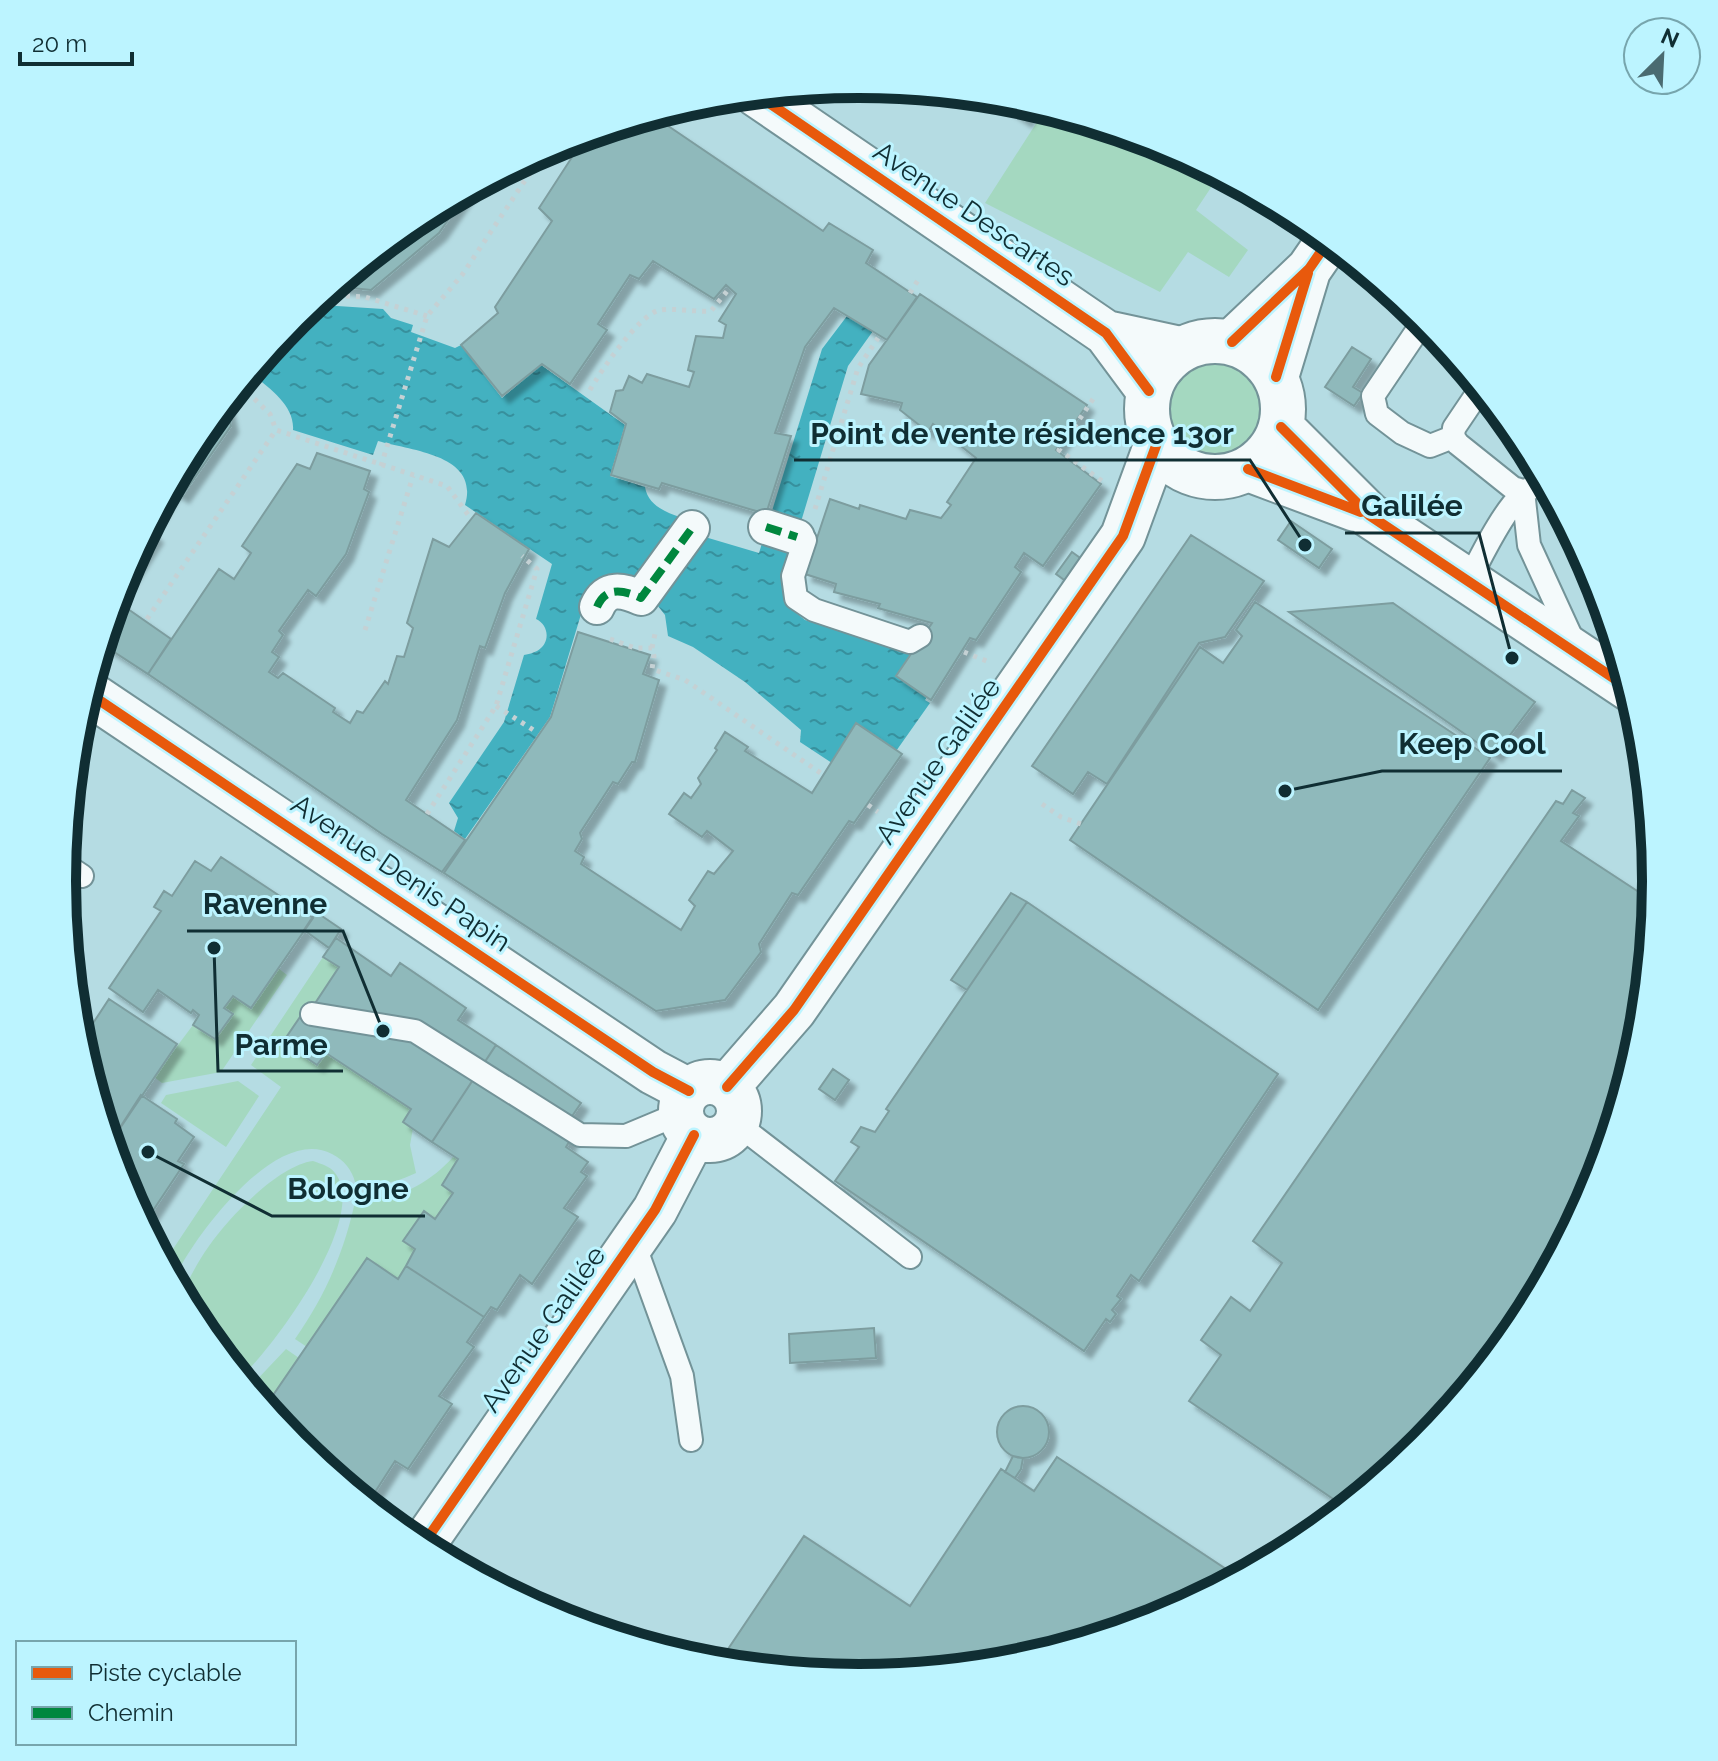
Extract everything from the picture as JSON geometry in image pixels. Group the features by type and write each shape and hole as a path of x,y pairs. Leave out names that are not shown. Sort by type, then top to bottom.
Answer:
{"main road":[{"name":"Avenue Descartes","path":"769,103 1106,333 1149,391"},
{"path":"1232,342 1319,254"},
{"path":"1276,377 1319,254"},
{"name":"Avenue Descartes","path":"1106,333 1180,349"},
{"path":"1197,342 1232,342 1265,361 1276,377 1282,393 1281,427 1274,444 1263,458 1248,469 1216,477 1199,475 1168,458 1157,443 1147,409 1149,391 1161,367 1180,349 1197,342"},
{"path":"1281,427 1369,515 1615,680"},
{"name":"Avenue Galilée","path":"429,1535 655,1210 706,1110 794,1010 1123,536 1157,443"},
{"path":"1248,469 1369,515"},
{"name":"Avenue Galilée","path":"1123,536 1199,475"},
{"name":"Avenue Denis Papin","path":"98,699 706,1110"}],"street":[{"path":"597,607 602,597 613,591 627,592 641,598 692,528"}],"lane":[{"path":"1417,331 1373,396 1377,414 1402,433 1430,446 1453,437"},
{"path":"1475,397 1454,428 1453,437 1513,488 1523,491 1534,485"},
{"path":"1468,582 1494,533 1523,491"},
{"path":"1523,491 1529,545 1581,658"},
{"path":"789,535 796,598 814,610 910,642 920,636"},
{"path":"312,1014 415,1031 580,1135 626,1136 706,1110 910,1257"},
{"path":"633,1241 682,1376 691,1440"}],"path":[{"path":"381,466 427,316 462,275 533,169"},
{"path":"910,293 920,277"},
{"path":"590,390 610,358 648,315 657,310 711,311 728,290"},
{"path":"339,296 365,297 427,316"},
{"path":"789,535 858,368 878,338"},
{"path":"247,392 270,414 276,430"},
{"path":"1093,399 1059,450 1102,482 1106,473"},
{"path":"276,430 447,486 469,516"},
{"path":"147,619 276,430"},
{"path":"365,630 413,476"},
{"path":"427,814 496,706 537,569 522,556"},
{"path":"597,607 594,622 601,634 635,648 652,648 652,669 685,680 822,774"},
{"path":"964,652 989,663"},
{"path":"496,706 535,731"},
{"path":"1042,804 1061,817 1081,824"},
{"path":"868,805 878,812"}],"green space":[{"path":"1039,119 1111,139 1214,183 1196,210 1248,250 1229,277 1188,252 1160,292 985,203"},
{"path":"1214,357 1233,361 1249,371 1259,387 1263,406 1259,425 1249,441 1233,451 1214,455 1195,451 1179,441 1169,425 1165,406 1169,387 1179,371 1195,361"},
{"path":"323,957 339,967 304,1020 301,1018 284,1042 317,1065 326,1053 411,1109 403,1122 413,1128 410,1145 416,1173 386,1183 363,1184 355,1182 347,1166 332,1154 311,1149 289,1154 267,1166 226,1204 182,1264 171,1253 281,1087 251,1065"},
{"path":"278,968 287,975 221,1072 162,1083 154,1077 193,1025 224,1008 233,996 251,1008"},
{"path":"238,1081 259,1096 226,1147 161,1103 166,1095"},
{"path":"454,1156 458,1159 442,1185 453,1193 435,1219 424,1211 403,1241 415,1249 415,1253 398,1279 367,1258 307,1347 295,1339 333,1271 356,1197 384,1197 410,1189 434,1175"},
{"path":"313,1161 335,1173 342,1193 340,1219 314,1280 275,1339 248,1370 187,1283 228,1221 270,1182"},
{"path":"286,1349 299,1358 271,1398 256,1380"}],"water":[{"path":"328,305 383,309 391,318 413,325 411,332 455,348 461,345 502,398 541,365 625,425 610,476 645,487 653,503 680,517 678,529 759,553 822,349 847,316 873,331 848,366 784,578 783,591 789,607 805,620 947,667 925,700 930,703 870,788 800,742 801,730 745,682 693,647 668,636 665,615 654,601 582,611 550,717 465,839 454,831 458,818 449,803 504,722 524,655 537,651 545,643 546,630 536,619 552,564 465,505 467,488 463,475 453,465 425,452 378,441 373,455 293,430 290,412 272,390 258,379"}],"building":[{"path":"663,122 823,231 829,223 873,250 866,263 917,297 887,340 834,308 805,347 775,433 791,436 766,514 662,483 659,489 611,475 626,424 610,412 616,391 623,390 629,376 642,383 647,374 689,387 694,372 688,370 696,336 723,338 726,325 719,321 736,294 726,285 714,299 653,261 639,279 630,275 598,324 607,330 570,384 542,364 502,396 461,345 498,313 495,307 552,221 539,208 576,151"},
{"path":"455,210 439,233 371,290 348,288 382,259"},
{"path":"920,294 1087,405 1056,450 1101,484 1043,566 1024,553 1015,567 1021,572 976,640 970,638 931,700 896,676 932,623 878,608 880,604 834,592 836,584 805,574 830,499 906,519 910,510 941,518 951,505 947,502 976,458 933,424 928,432 900,410 902,403 861,394 869,365"},
{"path":"1352,347 1371,359 1353,387 1363,393 1354,406 1325,387"},
{"path":"229,416 231,426 182,496 179,494 181,489"},
{"path":"317,453 370,471 364,489 369,492 346,554 316,596 308,590 279,631 283,635 272,652 279,657 269,672 278,678 283,673 335,708 333,712 350,723 357,711 363,713 385,681 388,684 397,656 404,657 413,628 407,623 433,539 449,547 476,513 529,549 505,593 485,648 480,646 457,720 406,800 465,840 442,872 148,674 219,569 234,579 251,553 242,546 297,464 310,469"},
{"path":"1291,521 1332,549 1319,568 1278,540"},
{"path":"1191,535 1264,581 1225,637 1199,643 1107,784 1088,772 1073,794 1032,766"},
{"path":"1072,552 1083,560 1067,582 1056,574"},
{"path":"1255,602 1490,758 1318,1010 1070,840 1200,647 1223,663 1242,636 1236,630"},
{"path":"1393,603 1535,702 1495,755 1289,612"},
{"path":"126,608 171,639 148,674 112,650"},
{"path":"578,632 650,655 643,674 659,680 635,762 618,784 613,782 580,833 582,839 575,851 584,857 581,864 681,930 695,906 689,900 708,871 714,874 733,851 707,831 702,837 669,814 684,793 691,798 701,784 698,778 725,732 748,747 745,751 812,793 856,723 902,754 854,823 849,821 798,895 792,893 759,944 761,952 725,1000 656,1011 444,873 551,717"},
{"path":"1572,790 1585,798 1573,813 1579,816 1561,841 1641,894 1635,983 1627,1033 1600,1132 1561,1227 1510,1316 1448,1397 1413,1434 1337,1501 1189,1401 1221,1355 1201,1340 1231,1297 1250,1311 1282,1263 1253,1241 1556,801 1563,804"},
{"path":"221,857 313,918 251,1008 233,996 224,1008 233,1014 215,1039 193,1025 199,1015 193,1010 191,1013 158,990 143,1012 109,988 161,911 154,907 164,891 172,896 195,861 211,871"},
{"path":"1011,893 1027,902 967,990 951,980"},
{"path":"1027,902 1278,1074 1139,1281 1131,1275 1117,1296 1121,1299 1112,1310 1116,1314 1110,1322 1106,1319 1084,1351 835,1181 859,1147 851,1142 861,1127 875,1132 889,1111 886,1109"},
{"path":"316,912 341,929 329,948 304,930"},
{"path":"336,938 391,976 400,963 466,1008 458,1020 496,1045 432,1142 403,1122 411,1109 326,1053 317,1065 283,1042 300,1017 304,1020 339,967 323,957"},
{"path":"109,999 177,1044 118,1131 103,1083 90,1028"},
{"path":"496,1045 581,1103 562,1131 572,1137 566,1147 588,1162 581,1172 587,1176 564,1208 578,1217 532,1284 520,1275 497,1310 491,1307 484,1317 406,1266 415,1249 403,1241 424,1211 435,1219 453,1193 442,1185 458,1159 432,1142"},
{"path":"833,1069 849,1080 835,1100 819,1089"},
{"path":"141,1095 177,1119 175,1123 194,1137 178,1161 184,1164 151,1214 136,1180 118,1131"},
{"path":"367,1258 398,1279 406,1266 484,1317 467,1342 474,1347 439,1396 452,1404 408,1469 395,1461 373,1495 305,1434 271,1398"},
{"path":"874,1328 876,1358 790,1363 789,1334"},
{"path":"1023,1406 1041,1414 1049,1432 1041,1450 1023,1458 1005,1450 997,1432 1005,1414"},
{"path":"1013,1456 1023,1458 1015,1478 1005,1472"},
{"path":"1057,1457 1228,1571 1159,1604 1111,1622 1062,1637 961,1657 859,1664 808,1662 726,1652 804,1536 910,1606 1001,1469 1034,1491"}],"marked path":[{"path":"766,527 797,537"},
{"path":"597,607 610,593 628,593 641,598 692,528"}],"cycle path":[{"path":"769,103 1106,333 1149,391"},
{"path":"1232,342 1309,269 1323,249"},
{"path":"1276,377 1308,273"},
{"path":"1281,427 1369,515 1615,679"},
{"path":"727,1087 794,1010 1123,536 1157,443"},
{"path":"1248,469 1361,512"},
{"path":"98,699 653,1072 689,1091"},
{"path":"429,1535 655,1210 694,1135"}],"place":[{"name":"Point de vente résidence 13or","path":"1305,545"},
{"name":"Galilée","path":"1512,658"},
{"name":"Keep Cool","path":"1285,791"},
{"name":"Parme","path":"214,948"},
{"name":"Ravenne","path":"383,1031"},
{"name":"Bologne","path":"148,1152"}]}
